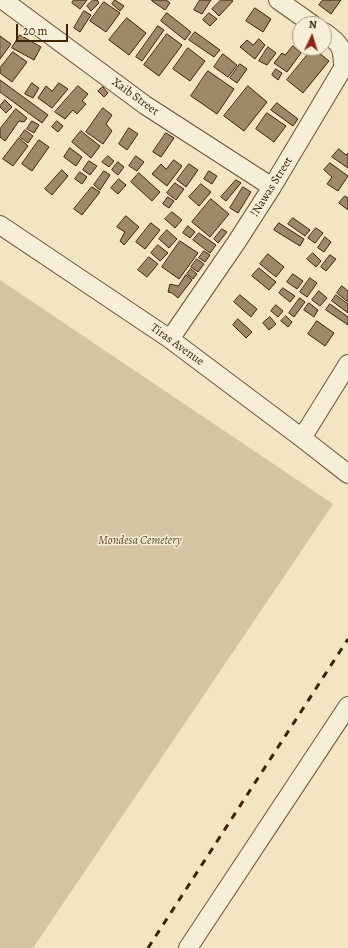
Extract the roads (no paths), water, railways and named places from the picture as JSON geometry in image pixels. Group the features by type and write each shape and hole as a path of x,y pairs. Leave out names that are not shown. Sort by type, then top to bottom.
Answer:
{"street":[{"name":"Xaib Street","path":"3,0 145,104 272,188"},
{"path":"278,0 301,16"},
{"name":"!Nawas Street","path":"170,339 272,188 343,68 343,54 337,41 332,38"},
{"name":"Tiras Avenue","path":"0,226 170,339 348,474"},
{"path":"302,438 348,364"},
{"path":"188,948 348,706"}],"railway":[{"path":"148,948 348,639"}],"park label":[{"name":"Mondesa Cemetery","path":"140,541"}]}
